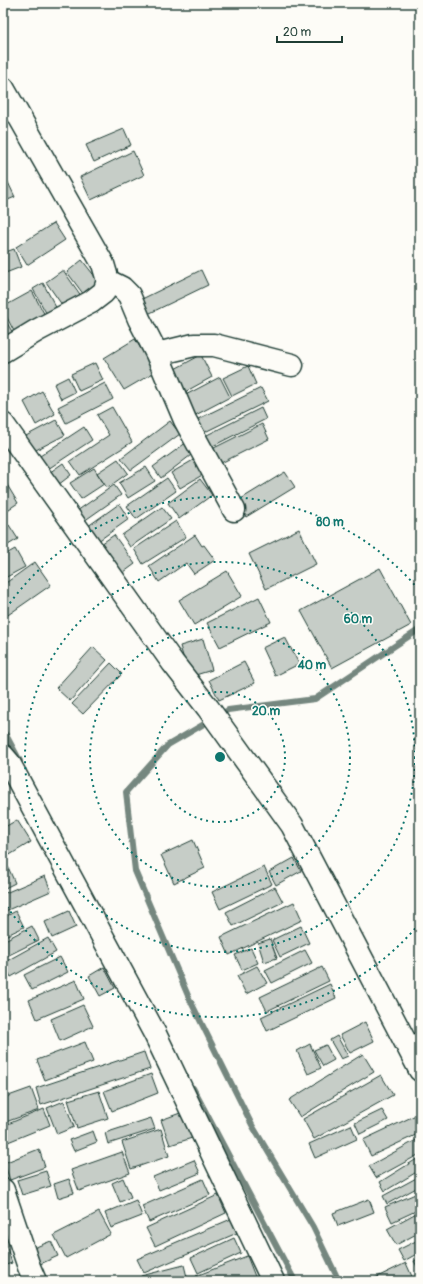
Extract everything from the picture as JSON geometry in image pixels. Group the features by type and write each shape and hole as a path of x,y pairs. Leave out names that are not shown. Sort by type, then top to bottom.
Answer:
{"street":[{"path":"3,88 103,264 108,281 104,292 91,302 36,331 3,352"},
{"path":"108,281 122,288 129,295 139,319 157,354 185,420 234,510"},
{"path":"157,354 194,345 214,345 292,366"},
{"path":"3,424 172,664 212,714 292,825 420,1070"},
{"path":"3,756 9,763 155,1034 273,1281"},
{"path":"3,1190 35,1281"}],"building":[{"path":"124,129 131,145 94,162 86,145"},
{"path":"133,151 144,175 91,200 80,177"},
{"path":"5,176 15,197 3,202 3,177"},
{"path":"54,223 65,240 27,265 16,247"},
{"path":"14,249 21,267 3,274 3,253"},
{"path":"82,260 100,283 84,295 67,272"},
{"path":"63,270 84,300 67,312 46,282"},
{"path":"201,270 208,285 148,314 142,299"},
{"path":"43,283 60,315 50,320 33,289"},
{"path":"32,291 48,321 17,337 3,310 3,307"},
{"path":"3,316 18,342 3,350"},
{"path":"135,339 155,372 124,390 104,358"},
{"path":"201,355 212,377 183,393 171,371"},
{"path":"95,363 103,380 79,391 71,374"},
{"path":"248,366 256,384 232,396 223,378"},
{"path":"68,377 75,392 61,399 54,384"},
{"path":"220,377 230,397 188,419 178,399"},
{"path":"105,383 113,399 66,423 58,407"},
{"path":"261,388 268,401 201,434 194,421"},
{"path":"42,391 55,414 36,425 24,402"},
{"path":"112,407 132,442 80,475 70,461 109,435 97,415"},
{"path":"261,408 266,419 207,449 201,438"},
{"path":"56,420 65,435 32,452 24,437"},
{"path":"170,421 180,434 131,470 121,458"},
{"path":"262,424 269,439 215,466 208,451"},
{"path":"84,427 92,440 48,469 40,456"},
{"path":"187,442 195,452 161,478 153,467"},
{"path":"118,459 128,473 107,488 97,473"},
{"path":"195,459 204,474 180,488 171,473"},
{"path":"63,463 71,475 58,485 49,473"},
{"path":"146,467 155,481 128,498 119,483"},
{"path":"94,468 104,484 81,499 70,483"},
{"path":"285,472 295,487 246,517 236,502"},
{"path":"3,478 18,503 3,513"},
{"path":"167,478 176,491 136,519 127,506"},
{"path":"200,479 212,495 179,519 168,503"},
{"path":"114,485 121,495 84,521 77,511"},
{"path":"119,504 129,519 94,544 84,529"},
{"path":"162,507 171,519 130,547 122,535"},
{"path":"176,521 186,537 143,564 134,549"},
{"path":"9,525 18,539 3,548 3,528"},
{"path":"299,529 316,564 266,589 249,554"},
{"path":"114,535 135,564 120,575 98,546"},
{"path":"195,535 202,546 204,545 215,560 194,574 186,563 159,582 149,566"},
{"path":"15,549 25,567 3,579 3,556"},
{"path":"35,562 51,585 5,617 3,615 3,585"},
{"path":"380,568 411,625 332,668 301,611"},
{"path":"227,571 242,596 194,625 179,600"},
{"path":"259,597 271,622 220,647 207,623"},
{"path":"285,637 299,664 275,676 262,648"},
{"path":"203,639 212,670 189,677 180,646"},
{"path":"93,647 107,660 70,701 56,688"},
{"path":"244,662 255,683 219,700 209,680"},
{"path":"111,663 122,674 83,714 72,704"},
{"path":"17,820 31,842 3,859 3,828"},
{"path":"193,840 205,868 174,883 161,855"},
{"path":"294,858 301,871 276,885 269,872"},
{"path":"8,867 15,883 3,889 3,869"},
{"path":"264,867 272,884 220,909 212,892"},
{"path":"45,876 51,891 3,912 3,894"},
{"path":"275,887 283,902 233,926 226,912"},
{"path":"294,902 302,920 229,955 221,937"},
{"path":"16,911 24,927 3,937 3,918"},
{"path":"69,911 76,927 52,938 45,922"},
{"path":"32,926 39,940 3,958 3,941"},
{"path":"301,926 309,943 280,957 272,940"},
{"path":"48,938 56,952 11,977 3,963"},
{"path":"270,939 277,958 264,962 258,943"},
{"path":"251,948 258,963 242,970 235,955"},
{"path":"305,950 312,963 272,983 265,970"},
{"path":"60,957 68,972 32,990 24,975"},
{"path":"257,966 267,983 246,994 237,976"},
{"path":"104,967 115,988 100,996 89,976"},
{"path":"322,967 329,981 267,1011 260,997"},
{"path":"76,980 84,999 37,1019 29,1000"},
{"path":"330,984 336,998 267,1031 261,1017"},
{"path":"83,1005 93,1026 60,1041 51,1019"},
{"path":"365,1022 374,1041 350,1053 340,1035"},
{"path":"337,1036 348,1056 341,1059 330,1040"},
{"path":"85,1042 93,1062 45,1080 37,1060"},
{"path":"310,1044 321,1068 308,1074 297,1051"},
{"path":"326,1045 334,1060 323,1066 314,1050"},
{"path":"144,1052 150,1069 41,1105 36,1088"},
{"path":"363,1054 374,1072 300,1117 289,1100"},
{"path":"151,1074 158,1093 112,1111 104,1091"},
{"path":"381,1075 393,1095 314,1139 303,1119"},
{"path":"31,1088 39,1110 3,1123 3,1098"},
{"path":"99,1091 108,1118 77,1128 68,1100"},
{"path":"64,1101 74,1127 57,1134 47,1108"},
{"path":"44,1109 50,1125 3,1144 3,1126"},
{"path":"382,1110 388,1120 360,1134 355,1123"},
{"path":"183,1112 192,1138 170,1145 161,1120"},
{"path":"418,1114 420,1118 420,1133 371,1156 363,1140"},
{"path":"151,1118 155,1129 108,1144 105,1133"},
{"path":"351,1125 357,1139 315,1158 309,1144"},
{"path":"161,1129 169,1156 131,1169 122,1142"},
{"path":"93,1131 97,1142 74,1151 69,1140"},
{"path":"420,1138 420,1154 376,1178 369,1166"},
{"path":"39,1149 45,1167 10,1180 4,1163"},
{"path":"122,1152 130,1173 79,1191 71,1170"},
{"path":"420,1157 420,1170 385,1191 380,1182"},
{"path":"194,1160 200,1173 159,1190 153,1177"},
{"path":"46,1171 51,1186 22,1195 17,1180"},
{"path":"420,1176 420,1186 387,1204 383,1196"},
{"path":"123,1178 131,1197 120,1202 112,1183"},
{"path":"69,1179 74,1193 58,1198 54,1184"},
{"path":"203,1179 210,1195 149,1222 142,1206"},
{"path":"420,1192 420,1209 392,1222 385,1207"},
{"path":"218,1195 226,1213 155,1246 146,1228"},
{"path":"369,1199 374,1212 338,1226 333,1213"},
{"path":"136,1200 142,1216 111,1228 105,1213"},
{"path":"420,1211 420,1232 396,1245 387,1229"},
{"path":"99,1212 111,1234 66,1258 54,1235"},
{"path":"231,1219 237,1233 144,1273 137,1259"},
{"path":"234,1238 241,1253 198,1273 191,1258"},
{"path":"420,1239 420,1252 404,1261 398,1250"},
{"path":"51,1241 58,1256 38,1265 31,1249"},
{"path":"5,1242 12,1263 3,1266 3,1243"},
{"path":"247,1256 256,1279 250,1281 198,1281 196,1276"},
{"path":"420,1258 420,1272 414,1261"},
{"path":"406,1263 414,1281 369,1281"},
{"path":"184,1265 188,1281 142,1281 141,1276"}],"waterway":[{"path":"339,1281 313,1227 252,1125 189,998 135,871 126,792 168,745 228,710 315,699 420,629"},
{"path":"3,731 20,761"},
{"path":"193,1088 295,1281"}]}
